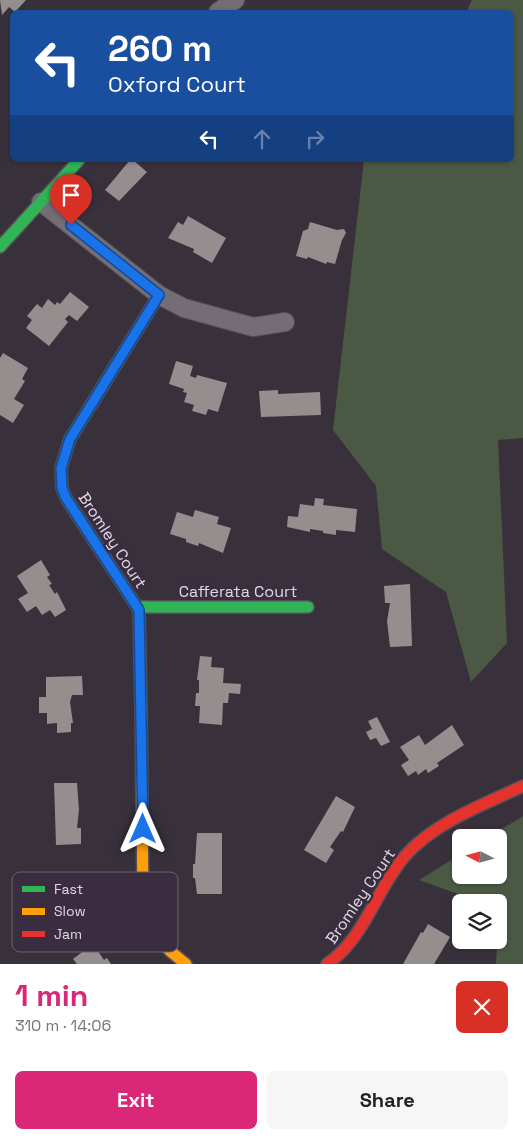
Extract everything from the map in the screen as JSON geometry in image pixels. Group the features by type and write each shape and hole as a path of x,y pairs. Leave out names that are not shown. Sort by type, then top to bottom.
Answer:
{"street":[{"path":"221,10 235,0"},
{"path":"0,247 76,162"},
{"path":"41,202 159,295 184,308 253,326 285,322"},
{"name":"Bromley Court","path":"143,872 141,632 137,607 66,498 62,488 61,468 70,439 159,295"},
{"name":"Cafferata Court","path":"137,607 308,607"},
{"name":"Bromley Court","path":"327,964 346,949 383,893 398,866 418,843 442,826 523,786"},
{"name":"Bromley Court","path":"169,952 186,964"}],"green space":[{"path":"472,0 523,0 523,438 498,440 507,643 471,682 446,592 382,549 376,486 333,430 364,162 514,162 514,10 467,10"},
{"path":"523,816 523,964 496,964 497,949 507,949 507,894 458,894 419,880 452,860 452,884 508,884 508,829 502,829"}],"building":[{"path":"0,0 26,0 17,10 13,10 9,7 2,15"},
{"path":"128,162 135,162 147,172 119,201 105,190"},
{"path":"188,216 226,238 212,263 193,252 194,249 168,238 178,222 183,225"},
{"path":"310,222 337,230 344,229 346,233 335,264 327,262 326,264 308,257 307,259 296,256 303,231 308,229"},
{"path":"70,292 89,307 77,321 69,315 65,319 68,322 49,346 26,328 32,320 27,316 37,304 42,308 48,299 55,305 57,302 60,304"},
{"path":"3,353 28,368 22,379 25,381 14,399 24,405 13,423 0,415 0,358"},
{"path":"176,361 193,366 190,376 196,378 197,375 227,383 218,412 208,409 206,415 192,411 194,405 184,402 187,393 183,392 184,389 169,384"},
{"path":"278,390 278,394 320,392 321,415 261,417 259,391"},
{"path":"315,498 324,499 323,505 357,509 355,532 336,530 336,535 323,533 323,531 310,529 310,532 287,527 288,516 298,517 300,504 314,506"},
{"path":"195,510 219,517 217,524 231,528 223,553 199,543 198,546 186,542 186,539 170,534 177,512 193,517"},
{"path":"41,560 50,575 47,577 52,584 49,585 55,594 57,592 66,610 55,617 50,610 42,615 36,606 27,612 18,599 28,593 17,576"},
{"path":"410,584 412,646 390,647 387,621 390,603 385,603 384,586"},
{"path":"200,656 212,657 211,667 224,668 223,683 241,684 240,694 229,693 228,703 223,703 222,725 199,723 200,706 195,706 196,693 199,693 199,680 197,680"},
{"path":"82,676 83,695 72,695 70,702 73,723 71,723 71,732 57,733 57,723 47,724 47,713 39,713 39,697 46,697 46,677"},
{"path":"377,717 390,742 381,746 376,738 370,740 366,732 372,729 368,721"},
{"path":"452,725 464,745 437,763 439,766 428,773 426,769 418,775 416,771 408,776 401,765 409,760 400,747 419,735 425,745"},
{"path":"54,783 77,783 79,810 77,828 81,828 81,844 56,845"},
{"path":"336,796 355,807 343,832 341,831 330,847 334,850 326,863 304,850"},
{"path":"197,833 222,833 222,894 197,894 195,878 193,878 193,864 195,864"},
{"path":"428,924 450,937 434,964 403,964 421,932 423,933"},
{"path":"82,952 98,952 104,960 107,958 111,964 77,964 73,959"}],"traffic: fast":[{"path":"0,247 77,162"},
{"path":"141,705 139,610 66,498 62,488 61,468 70,439 159,295"},
{"path":"137,607 308,607"}],"traffic: slow":[{"path":"141,705 143,872"},
{"path":"171,952 186,964"}],"traffic: jam":[{"path":"327,964 351,941 395,870 417,844 430,833 460,815 523,786"}],"route":[{"path":"71,225 159,295 70,439 66,448 60,478 66,498 139,610 141,632 143,829"}]}
